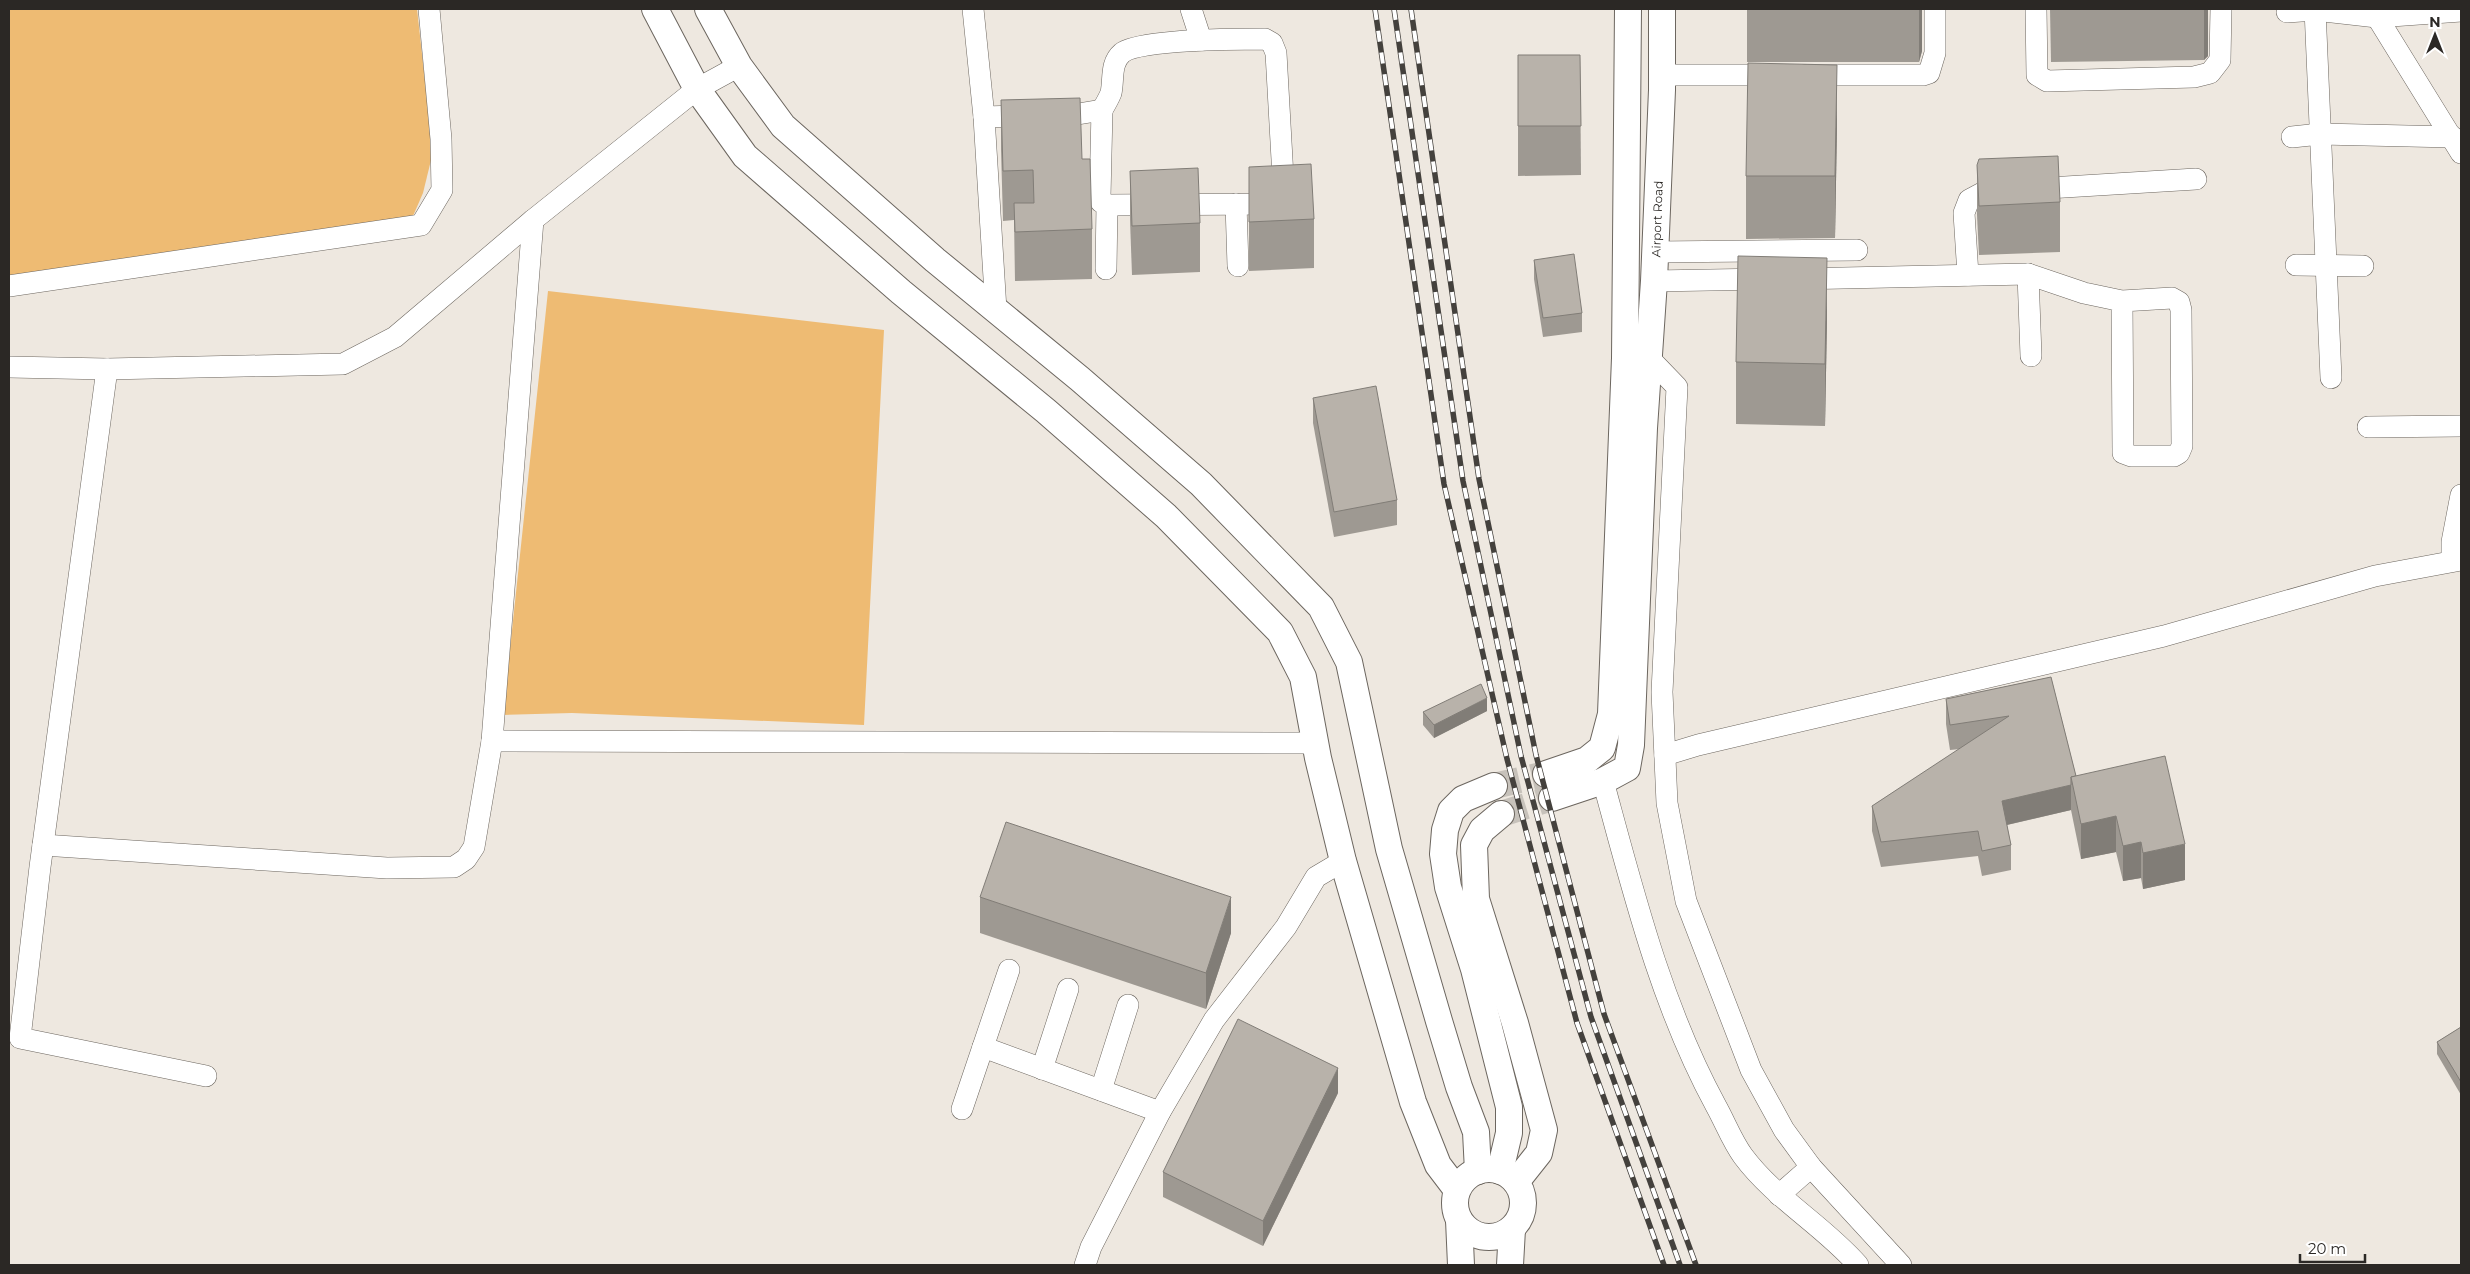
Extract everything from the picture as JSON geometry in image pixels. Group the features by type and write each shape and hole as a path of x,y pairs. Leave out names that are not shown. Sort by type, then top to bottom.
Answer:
{"main road":[{"path":"655,9 697,89 745,156 901,292 1046,411 1166,516 1280,632 1303,677 1315,743 1343,861 1414,1102 1438,1165 1457,1190"},
{"path":"708,9 739,66 783,126 1201,484 1321,607 1349,662 1389,849 1459,1087 1476,1132 1498,1175 1521,1191 1522,1211 1512,1228 1504,1234 1484,1237 1465,1228 1459,1220"},
{"path":"1628,9 1624,358 1633,422 1631,745 1626,768 1603,781 1549,786 1602,748 1611,714 1633,422"},
{"name":"Airport Road","path":"1633,422 1650,358 1662,82 1662,9"},
{"path":"1494,786 1464,799 1452,811 1445,830 1444,854 1448,887 1474,969 1510,1107 1509,1133 1498,1175"},
{"path":"1461,1265 1459,1220 1455,1205 1457,1190 1469,1175 1498,1175 1540,1153 1544,1130 1518,1032 1476,899 1474,845 1482,830 1501,814"},
{"path":"1510,1265 1512,1228"}],"street":[{"path":"9,286 421,225 442,190 441,139 430,9"},
{"path":"974,9 984,117 996,310"},
{"path":"1191,9 1201,40"},
{"path":"1662,82 1923,75 1929,73 1935,53 1935,9"},
{"path":"2036,9 2037,75 2047,81 2194,77 2210,73 2220,60 2221,9"},
{"path":"2314,9 2331,378"},
{"path":"2287,12 2314,9 2377,16 2461,11"},
{"path":"2377,16 2457,145"},
{"path":"1265,38 1272,43 1276,53 1284,195 1279,202 1271,204 1107,205 1101,202 1100,197 1102,110 1111,93 1113,68 1121,54 1131,48 1201,40 1265,38"},
{"path":"9,367 107,369 343,364 395,337 533,220 697,89 739,66"},
{"path":"1662,82 1833,88"},
{"path":"984,117 1078,114 1102,110"},
{"path":"2292,137 2320,134 2457,145"},
{"path":"1968,275 1964,213 1969,200 1984,192 2196,179"},
{"path":"1236,204 1238,266"},
{"path":"1106,269 1107,205"},
{"path":"43,845 387,868 454,867 466,860 474,847 492,741 533,220"},
{"path":"1655,252 1857,250"},
{"path":"2296,265 2363,266"},
{"path":"2028,274 2031,356"},
{"path":"1654,281 2028,274 2084,293 2122,301 2172,298 2179,302 2181,310 2182,446 2179,453 2174,456 2131,456 2123,453 2122,301"},
{"path":"1624,358 1650,358 1677,387 1662,692 1667,803 1686,901 1751,1070 1784,1130 1811,1167 1901,1265"},
{"path":"107,369 43,845 20,1038 206,1076"},
{"path":"2368,427 2461,426"},
{"path":"1665,755 1698,744 2164,636 2375,576 2457,560 2452,542 2461,495"},
{"path":"492,741 1315,743"},
{"path":"1603,781 1638,908 1698,1073 1743,1156 1790,1206 1841,1245 1858,1265"},
{"path":"1085,1265 1091,1247 1160,1112 1214,1020 1286,927 1316,877 1343,861"},
{"path":"962,1108 1009,970"},
{"path":"1042,1068 1068,989"},
{"path":"1101,1090 1128,1006"},
{"path":"983,1047 1160,1112"},
{"path":"1779,1195 1811,1167"}],"shaded area":[{"path":"9,9 417,9 433,152 423,193 410,223 9,278"},
{"path":"548,291 884,330 864,725 572,713 503,715"}],"building":[{"path":"1518,55 1580,55 1581,126 1518,126"},
{"path":"1748,63 1837,65 1835,176 1746,176"},
{"path":"1080,98 1082,159 1090,159 1092,229 1015,232 1014,203 1034,203 1033,170 1003,171 1001,100"},
{"path":"2058,156 2060,202 1979,206 1977,165 1979,159"},
{"path":"1311,164 1314,219 1249,222 1249,167"},
{"path":"1198,168 1200,223 1132,226 1130,171"},
{"path":"1574,254 1582,313 1543,318 1534,260"},
{"path":"1738,256 1827,258 1825,364 1736,362"},
{"path":"1376,386 1397,500 1334,512 1313,398"},
{"path":"2051,677 2076,776 2071,777 2071,785 2002,801 2011,845 1982,851 1978,831 1881,842 1872,806 2009,716 1950,725 1946,699"},
{"path":"1481,684 1487,698 1434,725 1423,712"},
{"path":"2165,756 2185,844 2143,853 2141,842 2123,846 2116,816 2081,824 2071,777"},
{"path":"1006,822 1231,897 1206,973 980,897"},
{"path":"1238,1019 1338,1068 1263,1221 1163,1172"},
{"path":"2461,1027 2461,1082 2437,1042"}],"tunnel":[{"path":"1494,786 1546,774"},
{"path":"1501,814 1552,798"}],"railway":[{"path":"1375,9 1444,484 1507,759 1577,1023 1664,1265"},
{"path":"1394,9 1463,481 1521,756 1591,1017 1680,1265"},
{"path":"1411,9 1479,479 1536,755 1604,1014 1696,1265"}]}
